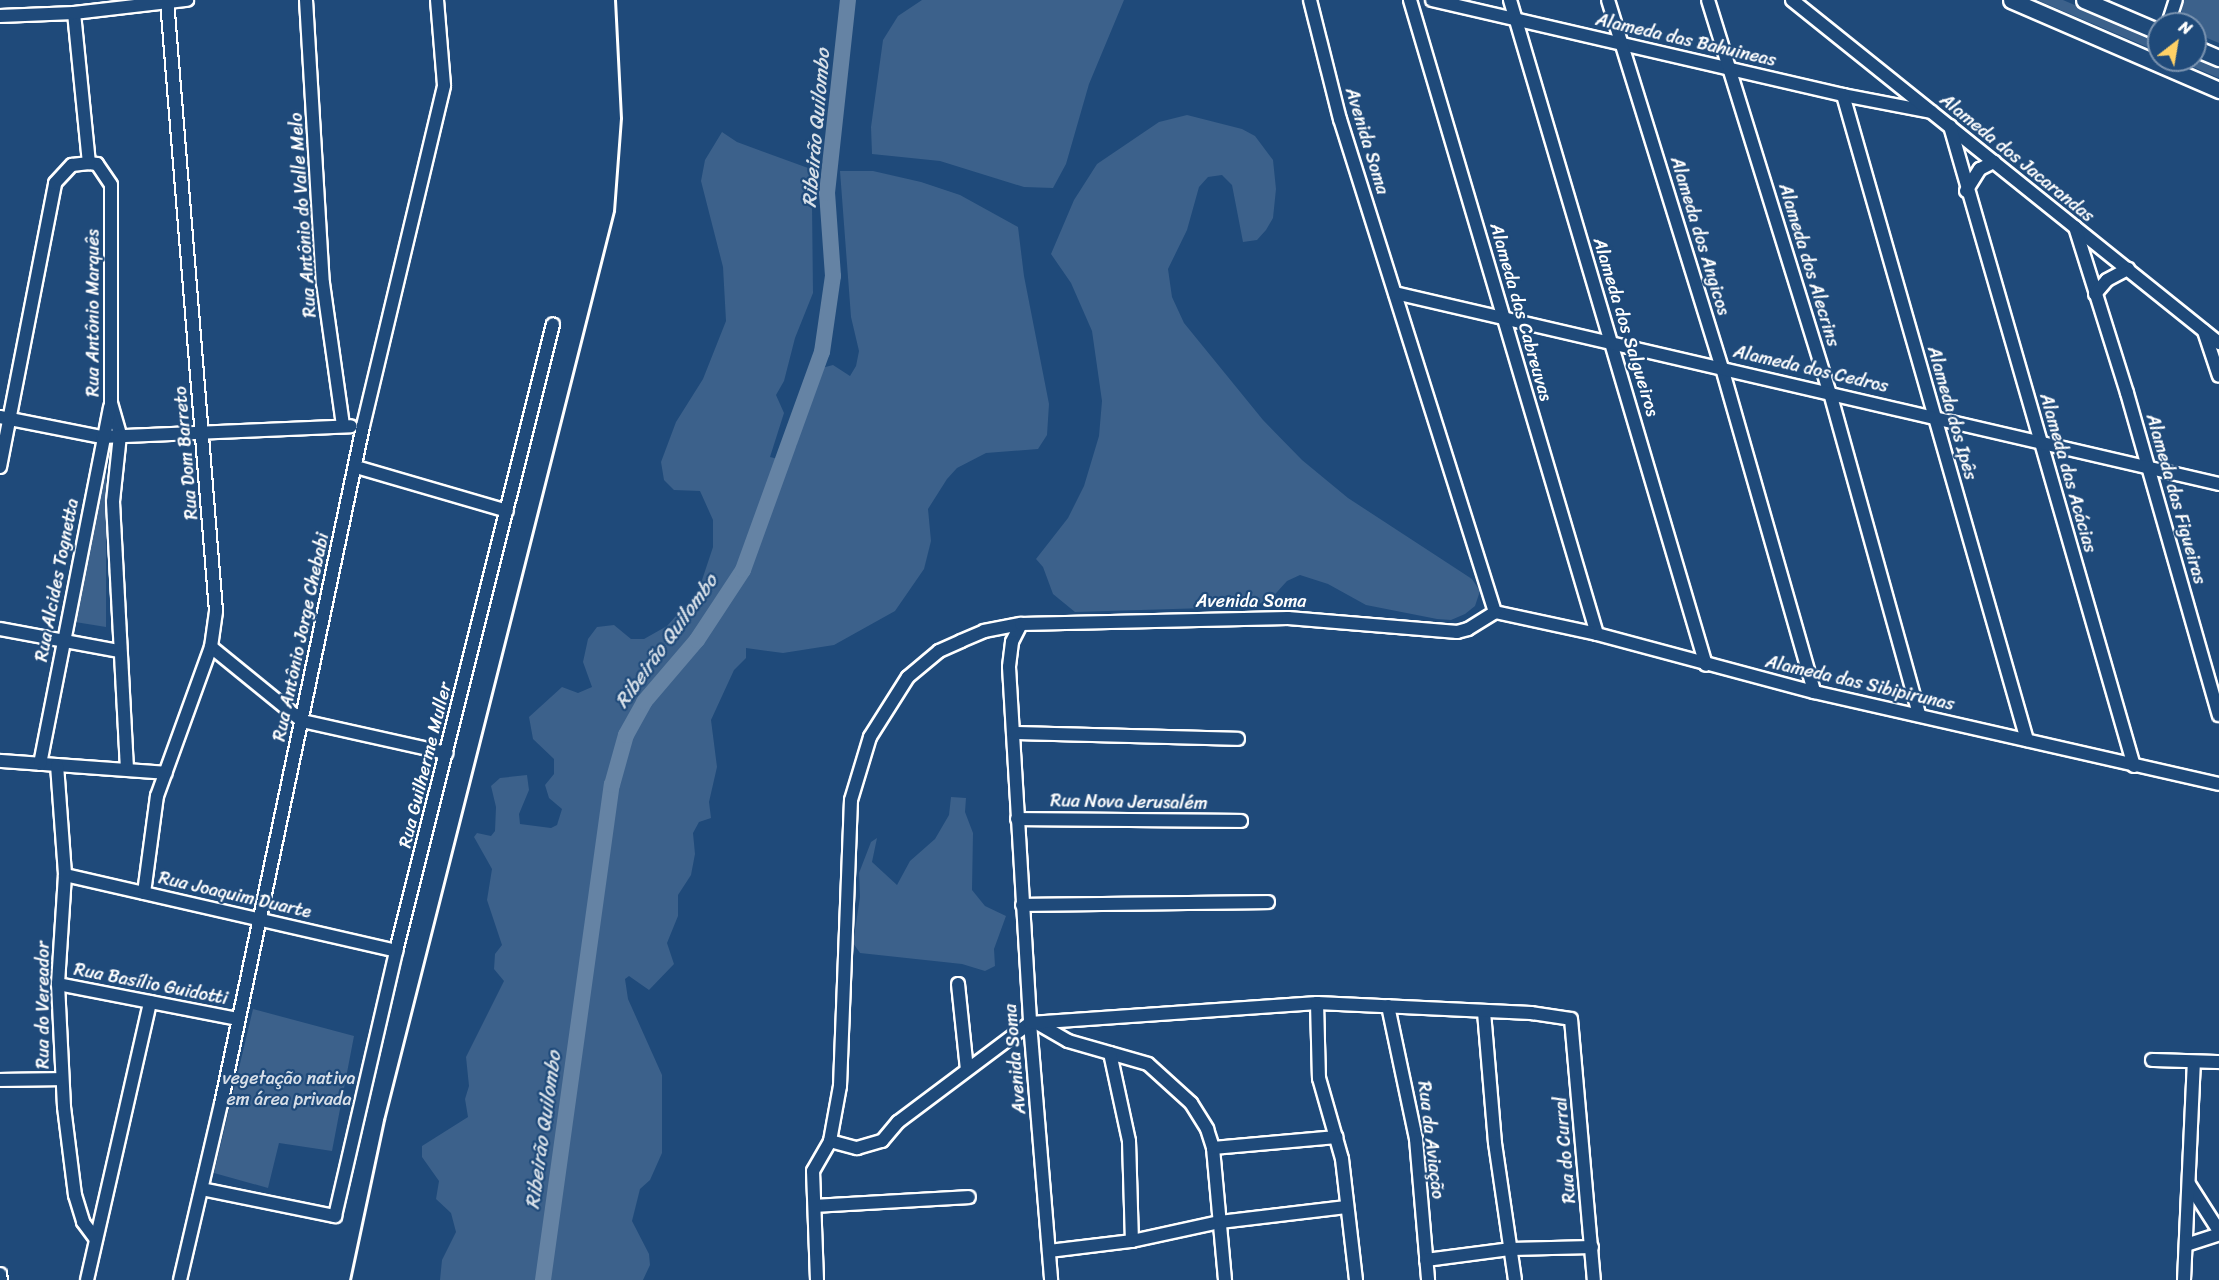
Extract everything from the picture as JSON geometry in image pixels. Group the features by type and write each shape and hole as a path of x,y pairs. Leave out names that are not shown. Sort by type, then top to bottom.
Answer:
{"main road":[{"path":"2011,0 2219,90"},
{"path":"2084,0 2098,3 2147,26"}],"street":[{"path":"0,16 74,13 187,0"},
{"name":"Rua Antônio do Valle Melo","path":"306,0 323,283 344,426"},
{"name":"Rua Antônio Jorge Chebabi","path":"180,1280 202,1189 363,426 444,85 437,0"},
{"name":"Avenida Soma","path":"1051,1280 1033,1023 1022,905 1009,667 1012,642 1021,624 1288,618 1457,632 1468,629 1495,612 1340,119 1310,0"},
{"name":"Alameda das Cabreuvas","path":"1410,0 1597,634"},
{"name":"Alameda das Bahuineas","path":"1432,0 1517,22 1620,43 1843,95 1933,112"},
{"name":"Alameda dos Salgueiros","path":"1510,0 1614,344 1706,665"},
{"name":"Alameda dos Angicos","path":"1608,0 1722,368 1814,692"},
{"name":"Alameda dos Alecrins","path":"1708,0 1830,393 1919,715"},
{"name":"Alameda dos Jacarandas","path":"1792,0 2219,343"},
{"name":"Rua Dom Barreto","path":"144,893 153,814 211,647 216,611 167,1"},
{"path":"0,467 5,418 55,183 72,165 89,163 74,13"},
{"name":"Alameda dos Ipês","path":"1843,95 2027,740"},
{"name":"Alameda das Acácias","path":"1950,126 1966,191 2134,766"},
{"path":"1966,191 1980,169 1994,162"},
{"name":"Rua Antônio Marquês","path":"89,163 97,164 111,185 111,402 120,435 113,502 119,651 127,767"},
{"name":"Alameda das Figueiras","path":"2074,227 2148,466 2219,715"},
{"path":"2095,294 2107,280 2128,269"},
{"name":"Alameda dos Cedros","path":"1395,293 1934,415 2219,484"},
{"name":"Rua Guilherme Muller","path":"202,1189 335,1216 396,951 553,324"},
{"path":"2203,330 2219,376"},
{"name":"Rua Alcides Tognetta","path":"40,764 102,437 111,402"},
{"path":"5,418 102,437 363,426"},
{"path":"356,467 507,511"},
{"name":"Alameda das Sibipirunas","path":"1495,612 1597,634 1706,665 1814,692 2219,784"},
{"path":"817,1280 813,1171 830,1141 840,1086 848,953 849,821 870,737 888,704 921,664 984,631 1021,624"},
{"path":"0,629 119,651"},
{"path":"211,647 302,721 446,753"},
{"path":"1013,733 1238,739"},
{"path":"0,761 127,767 166,772"},
{"name":"Rua do Vereador","path":"57,765 65,875 58,984 61,1079 75,1195 83,1222 96,1239"},
{"name":"Rua Nova Jerusalém","path":"1017,819 1241,821"},
{"name":"Rua Joaquim Duarte","path":"65,875 258,917 396,951"},
{"path":"1022,905 1268,902"},
{"name":"Rua Basílio Guidotti","path":"58,984 238,1019"},
{"path":"958,984 967,1069"},
{"path":"87,1280 150,1002"},
{"path":"830,1141 857,1148 876,1145 898,1122 967,1069 1033,1023 1183,1009 1317,1003 1484,1012 1495,1143 1515,1280"},
{"path":"1317,1003 1319,1078 1337,1137 1356,1280"},
{"name":"Rua da Aviação","path":"1388,1006 1416,1139 1428,1280"},
{"name":"Rua do Curral","path":"1484,1012 1571,1019 1594,1280"},
{"path":"1033,1023 1068,1041 1148,1064 1179,1090 1200,1117 1212,1148 1225,1280"},
{"path":"1110,1053 1129,1141 1132,1240"},
{"path":"2152,1060 2219,1062"},
{"path":"2184,1280 2194,1062"},
{"path":"0,1080 61,1079"},
{"path":"1212,1148 1337,1137"},
{"path":"2186,1245 2219,1233 2189,1184"},
{"path":"815,1206 969,1197"},
{"path":"1049,1251 1132,1240 1220,1222 1346,1207"},
{"path":"1426,1260 1511,1249 1592,1246"},
{"path":"0,1274 1,1280"}],"green space":[{"path":"922,0 1124,0 1089,84 1066,164 1053,188 1024,187 940,161 872,154 871,127 883,40 898,16"},
{"path":"2037,0 2063,0 2147,36 2147,47"},
{"path":"2180,0 2219,0 2219,43 2207,38 2207,12 2182,12"},
{"path":"2207,62 2219,67 2219,78 2205,72 2207,72"},
{"path":"1187,115 1242,129 1255,136 1273,160 1276,189 1273,218 1266,230 1257,240 1243,242 1232,185 1222,175 1208,177 1199,187 1187,230 1168,269 1172,297 1184,323 1263,420 1302,460 1348,498 1472,579 1480,591 1475,606 1465,614 1451,620 1437,619 1366,605 1328,584 1300,575 1287,581 1268,602 1239,607 1075,612 1053,594 1043,567 1036,559 1068,518 1084,486 1099,436 1102,401 1092,331 1071,283 1051,254 1074,200 1097,164 1159,122"},
{"path":"722,132 737,142 819,172 812,204 813,293 795,338 784,381 776,395 784,413 770,457 787,461 796,447 814,370 833,365 850,376 856,366 859,351 851,317 840,171 873,171 921,182 960,195 1018,227 1024,276 1049,404 1047,435 1038,449 986,453 957,468 947,479 928,509 931,541 924,569 895,611 834,645 783,653 746,648 746,658 734,670 711,720 717,767 709,802 711,818 699,822 693,833 695,854 691,875 678,895 678,916 667,943 674,964 649,990 629,976 625,979 628,999 662,1075 662,1153 650,1180 640,1189 632,1221 649,1254 650,1265 643,1280 440,1280 442,1260 456,1232 451,1213 436,1199 439,1181 422,1157 422,1146 468,1117 465,1099 469,1086 466,1057 504,981 494,969 495,954 502,945 487,900 492,869 474,837 477,833 491,836 495,831 496,807 491,786 500,778 527,775 529,790 519,814 520,824 551,828 557,825 562,809 549,798 545,785 554,774 554,759 533,739 529,717 562,687 578,693 592,687 583,662 588,639 597,627 614,625 631,639 644,639 667,626 683,608 694,604 713,547 713,520 700,491 674,490 664,480 661,462 676,422 703,379 726,321 723,267 701,181 705,160"},
{"path":"106,460 106,627 69,621"},
{"path":"951,797 966,798 965,812 973,833 972,890 985,906 1006,916 994,949 995,966 985,971 962,964 860,953 853,943 860,897 859,873 871,842 877,838 872,862 897,885 910,861 935,839 949,815"},
{"name":"vegetação nativa em área privada","path":"253,1009 354,1036 332,1151 279,1143 268,1188 214,1173"}],"waterway":[{"name":"Ribeirão Quilombo","path":"543,1280 612,785 626,735 644,702 697,640 743,570 822,352 833,276 827,193 848,0"}],"railway":[{"path":"350,1280 384,1120 614,211 621,118 615,0"}]}
